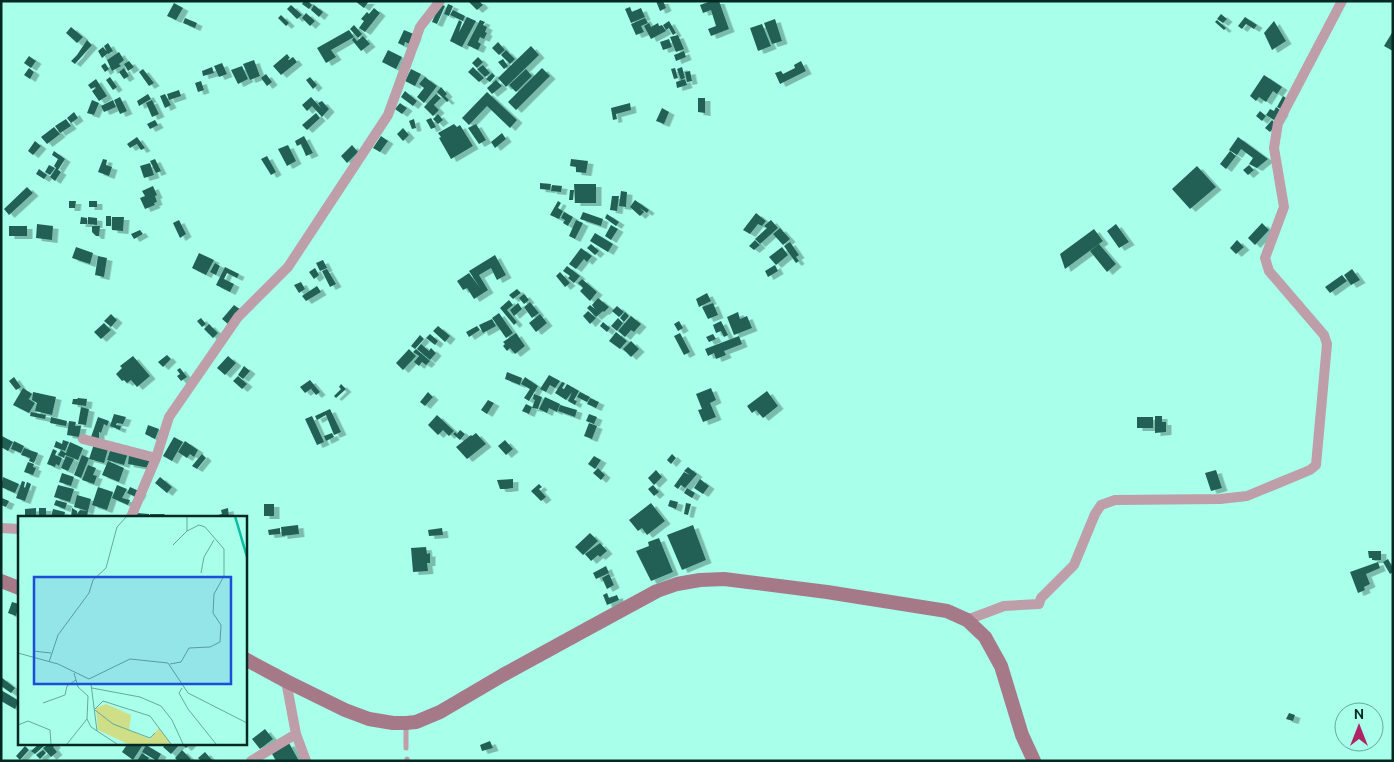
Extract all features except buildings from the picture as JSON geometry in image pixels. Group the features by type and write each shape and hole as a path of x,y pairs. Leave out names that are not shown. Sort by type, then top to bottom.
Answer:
{"main road":[{"path":"246,660 331,704 369,719 406,723 416,722 440,712 503,675 657,591 677,584 700,580 724,579 836,593 947,611 967,620 985,637 1001,666 1022,735 1034,761"},
{"path":"1,581 18,588"}],"street":[{"path":"131,516 156,458 169,417 176,405 238,317 288,267 388,115 420,27 440,1"},
{"path":"967,620 1004,606 1039,604 1041,598 1074,566 1095,514 1101,505 1115,500 1220,499 1247,496 1310,470 1316,465 1327,344 1324,335 1269,271 1265,258 1284,207 1274,148 1278,124 1342,1"},
{"path":"84,439 156,458"},
{"path":"1,528 18,529"},
{"path":"286,681 296,734 306,761"},
{"path":"251,761 296,734"}],"lane":[{"path":"406,723 406,748"}]}
